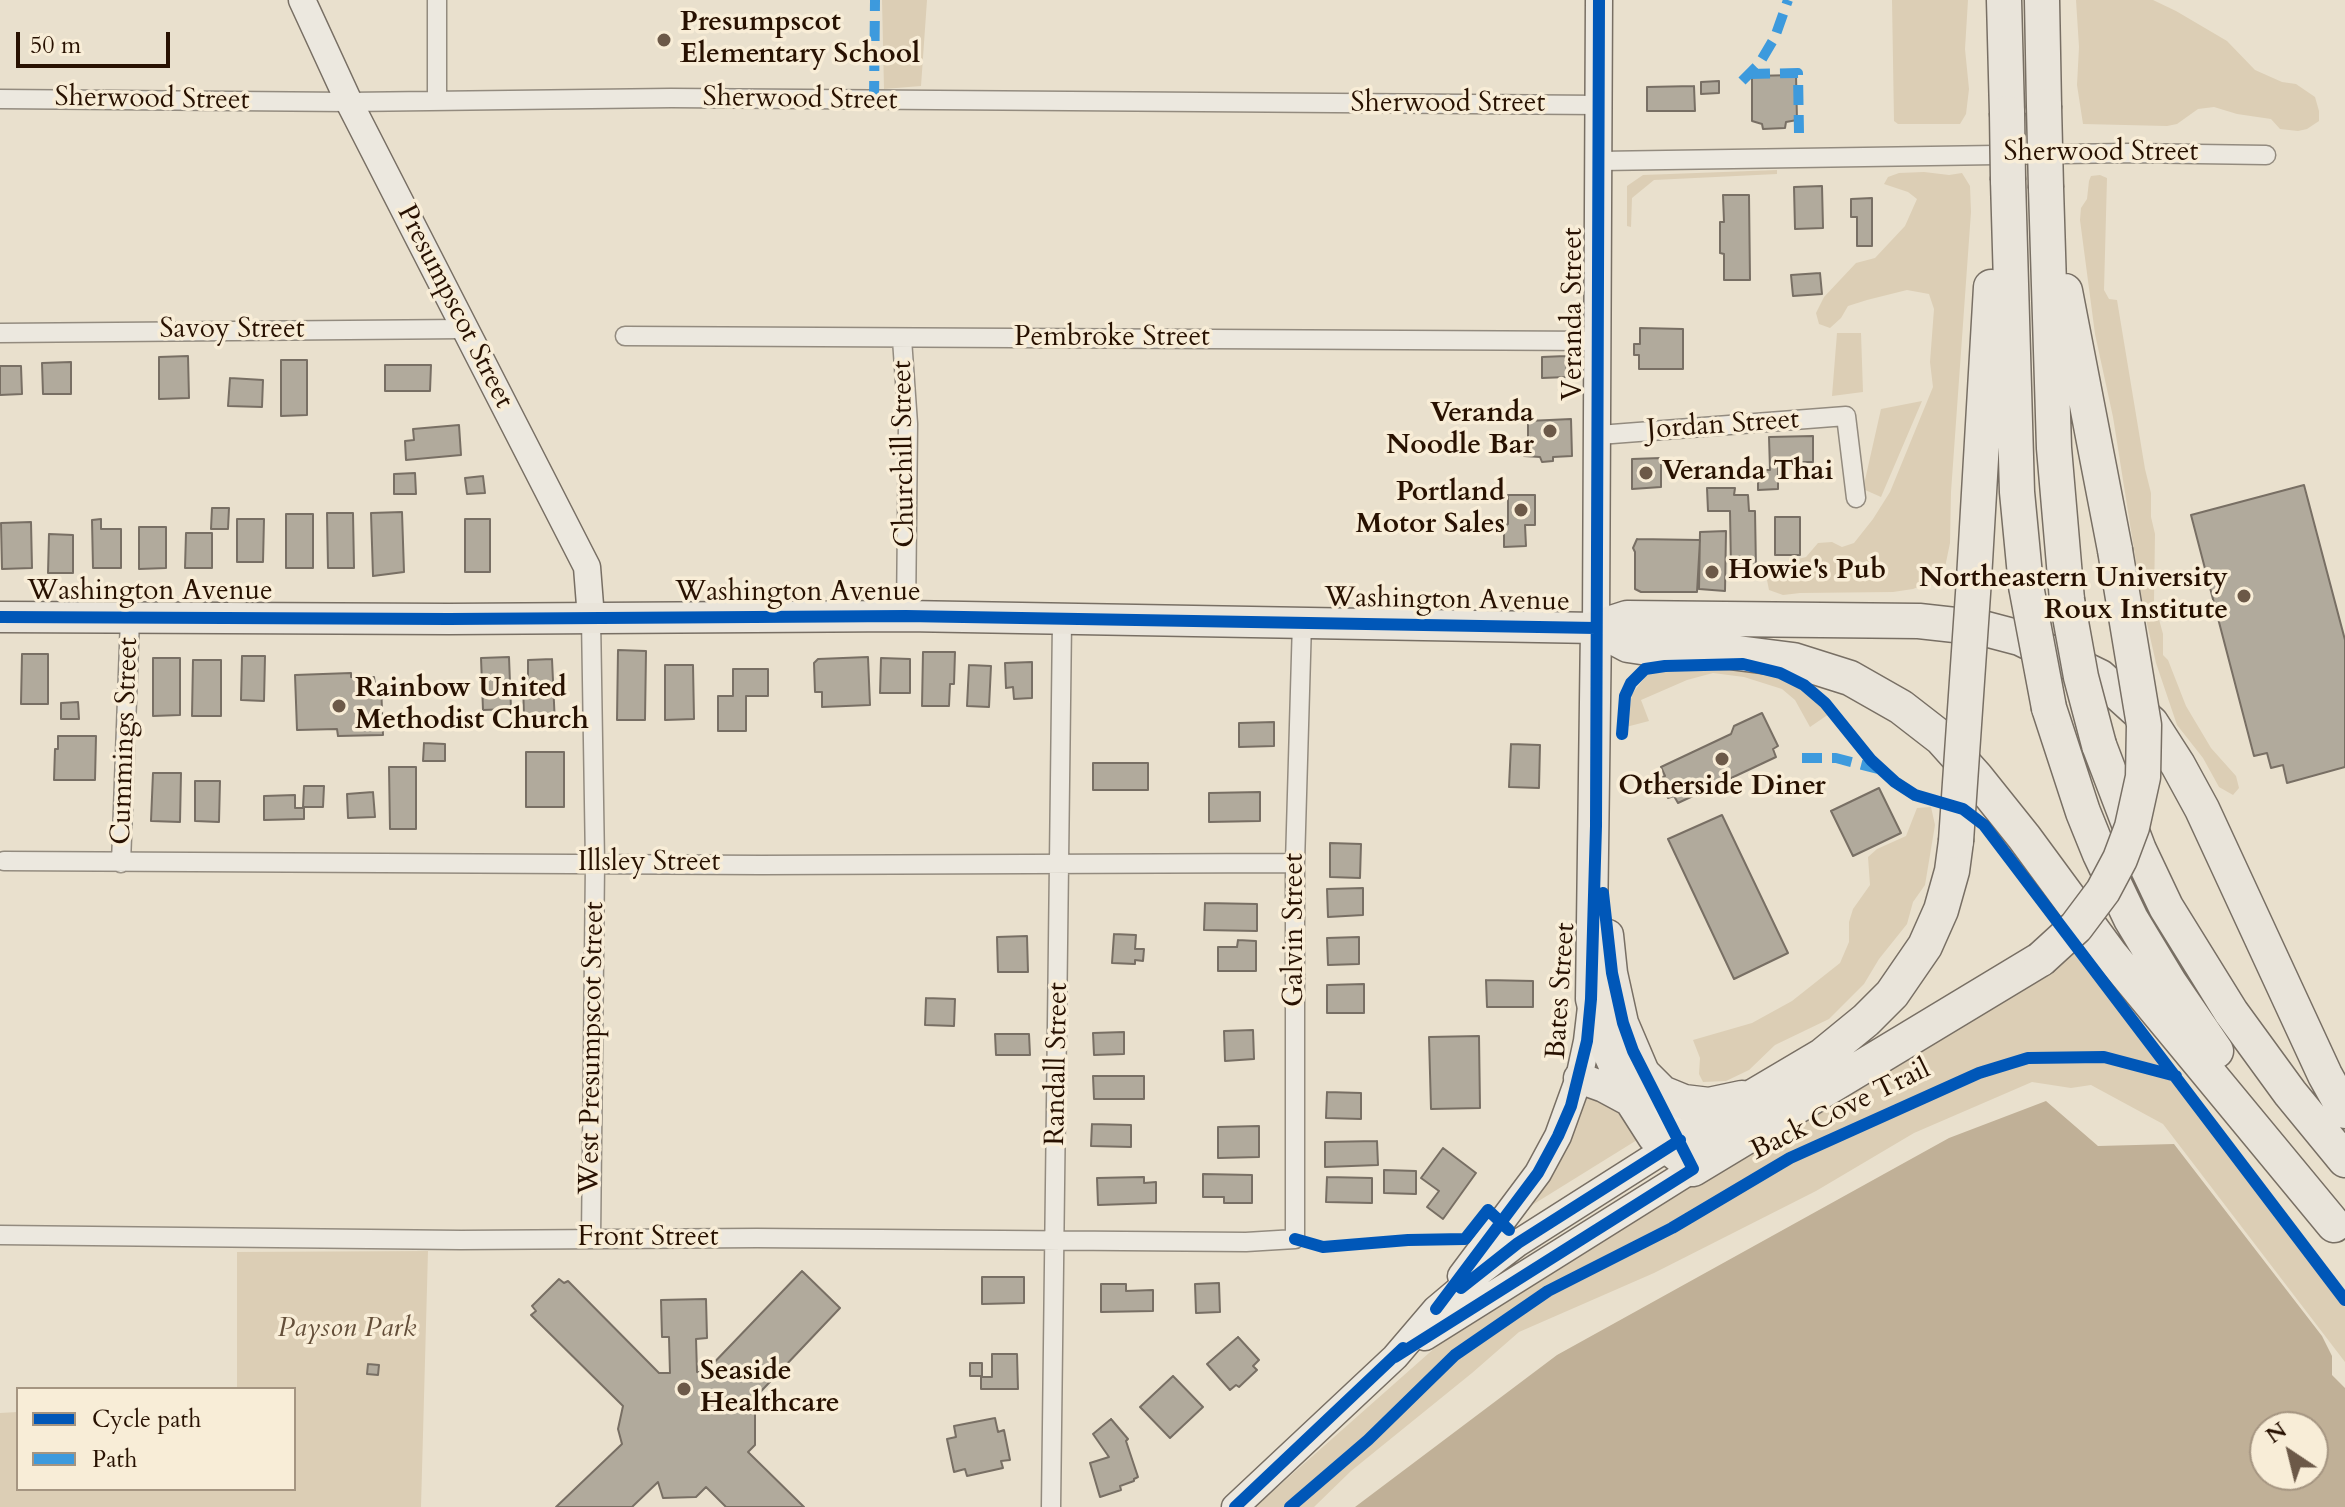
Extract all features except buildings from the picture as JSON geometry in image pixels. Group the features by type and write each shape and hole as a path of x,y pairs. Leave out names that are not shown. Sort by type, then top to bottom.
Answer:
{"highway":[{"path":"2004,0 2017,492 2026,586 2049,708 2083,812 2131,919 2169,982 2339,1233"},
{"path":"2042,0 2054,448 2067,600 2081,677 2099,745 2139,850 2166,907 2240,1024 2290,1093 2345,1160"},
{"path":"1679,1153 1822,1056 1866,1020 1904,979 1925,946 1941,910 1952,871 1956,841 1993,255 2000,204 2008,180"},
{"path":"1679,1153 2041,959 2076,927 2103,891 2120,859 2132,827 2141,788 2144,725 2115,550 2046,188"},
{"path":"1596,628 1627,618 1919,621 1982,628 2020,638 2100,677 2151,723 2178,765 2202,809 2325,1075 2345,1111"},
{"path":"1596,628 1628,645 1793,660 1850,678 1901,707 1941,738 2004,813 2140,990 2339,1233"},
{"path":"1638,1089 1662,1093 1684,1102 1709,1105 1734,1101 1787,1078"}],"main road":[{"name":"Washington Avenue","path":"0,617 906,616 1596,628"},
{"name":"Bates Street","path":"1596,628 1596,826 1591,999 1600,1035 1638,1089"},
{"name":"Bates Street","path":"1596,826 1617,1001 1633,1051 1638,1089 1653,1137 1679,1153"},
{"path":"1579,1078 1604,1087 1638,1089"}],"street":[{"name":"Presumpscot Street","path":"302,0 349,102 587,567 591,618"},
{"path":"437,0 437,99"},
{"name":"Veranda Street","path":"1596,628 1599,0"},
{"name":"Sherwood Street","path":"0,99 349,102 671,98 1600,105"},
{"name":"Sherwood Street","path":"1600,161 2135,152 2266,155"},
{"name":"Savoy Street","path":"0,333 464,329"},
{"name":"Pembroke Street","path":"625,336 1599,341"},
{"name":"Churchill Street","path":"902,339 908,424 906,616"},
{"name":"Jordan Street","path":"1599,435 1846,416 1856,498"},
{"name":"Cummings Street","path":"121,863 130,618"},
{"name":"West Presumpscot Street","path":"591,618 595,863 591,1239"},
{"name":"Randall Street","path":"1051,1507 1062,621"},
{"name":"Galvin Street","path":"1295,1239 1295,863 1302,622"},
{"name":"Illsley Street","path":"4,861 1295,863"},
{"name":"Bates Street","path":"1436,1309 1538,1173 1558,1136 1579,1078 1591,999"},
{"path":"1235,1507 1395,1357 1436,1309 1518,1243 1679,1153"},
{"path":"1395,1357 1679,1153"},
{"name":"Front Street","path":"0,1235 1246,1242 1295,1239"}],"green space":[{"path":"882,0 927,0 921,86 884,89"},
{"path":"1892,0 1968,0 1965,49 1969,89 1966,114 1960,124 1898,124 1894,121"},
{"path":"2076,0 2153,0 2176,11 2227,41 2255,70 2282,82 2296,84 2315,97 2319,121 2298,131 2280,129 2271,119 2214,107 2198,109 2177,124 2167,126 2083,124 2077,85 2079,47"},
{"path":"1777,170 1777,174 1654,180 1632,198 1631,227 1627,226 1627,186 1643,175"},
{"path":"1899,173 1962,173 1970,186 1971,212 1950,543 1943,577 1913,589 1893,592 1783,595 1769,590 1767,580 1770,571 1782,563 1806,557 1818,543 1832,542 1842,547 1854,543 1873,519 1890,492 1933,387 1930,362 1934,309 1929,294 1907,290 1848,306 1830,328 1819,324 1816,313 1824,297 1856,263 1875,258 1905,226 1917,199 1908,192 1884,184 1888,177"},
{"path":"2091,176 2107,178 2104,290 2109,299 2117,300 2151,493 2155,534 2154,601 2163,634 2163,655 2168,660 2186,706 2211,748 2236,776 2239,788 2233,795 2219,787 2203,758 2177,725 2156,663 2143,606 2113,417 2095,334 2080,220"},
{"path":"1837,333 1861,333 1863,392 1832,396"},
{"path":"1922,401 1881,497 1863,489 1881,409"},
{"path":"1737,669 1780,676 1799,685 1815,697 1829,714 1810,727 1795,700 1782,689 1744,677 1713,673 1687,680 1641,700 1649,721 1626,727 1632,694 1650,671"},
{"path":"1931,807 1935,825 1925,885 1913,902 1907,924 1864,984 1829,1019 1775,1045 1749,1070 1726,1081 1703,1082 1699,1074 1700,1058 1693,1040 1752,1023 1792,1001 1840,963 1849,942 1849,922 1853,909 1870,885 1868,857 1877,849 1906,836 1917,808"},
{"path":"2073,945 2345,1307 2345,1362 2163,1124 2091,1085 2071,1088 2032,1082 1914,1133 1816,1191 1654,1273 1519,1332 1351,1471 1314,1507 1255,1507 1455,1330"},
{"path":"1581,1084 1610,1094 1637,1140 1508,1220"},
{"name":"Payson Park","path":"428,1251 421,1507 0,1507 0,1413 16,1412 16,1491 296,1491 296,1387 237,1387 237,1252"}],"shaded area":[{"path":"2046,1101 2098,1146 2174,1144 2322,1336 2332,1356 2332,1375 2345,1388 2345,1507 1355,1507 1557,1355 1949,1138"}],"marked path":[{"path":"874,101 875,0"},
{"path":"1742,81 1759,64 1775,37 1788,0"},
{"path":"1750,74 1798,73 1799,133"},
{"path":"1802,758 1836,758 1878,769"}],"cycle path":[{"path":"1436,1309 1538,1173 1571,1106 1587,1041 1596,826 1599,0"},
{"path":"0,617 449,619 906,616 1596,628"},
{"path":"1622,734 1625,696 1631,683 1645,669 1743,664 1780,673 1804,685 1825,703 1871,760 1895,782 1915,795 1963,809 1984,825 2345,1300"},
{"path":"1395,1357 1693,1169 1633,1051 1623,1023 1612,973 1603,893"},
{"name":"Back Cove Trail","path":"1290,1507 1368,1440 1455,1355 1548,1291 1672,1228 1790,1158 1979,1073 2028,1058 2104,1057 2176,1076"},
{"path":"1461,1288 1518,1243 1680,1140"},
{"path":"1295,1239 1323,1247 1465,1239 1488,1210 1509,1230"},
{"path":"1235,1507 1403,1348"}],"place":[{"name":"Presumpscot Elementary School","path":"664,40"},
{"name":"Veranda Noodle Bar","path":"1550,431"},
{"name":"Veranda Thai","path":"1646,473"},
{"name":"Portland Motor Sales","path":"1521,510"},
{"name":"Howie's Pub","path":"1712,572"},
{"name":"Northeastern University Roux Institute","path":"2244,596"},
{"name":"Rainbow United Methodist Church","path":"339,706"},
{"name":"Otherside Diner","path":"1722,759"},
{"name":"Seaside Healthcare","path":"684,1389"}]}
